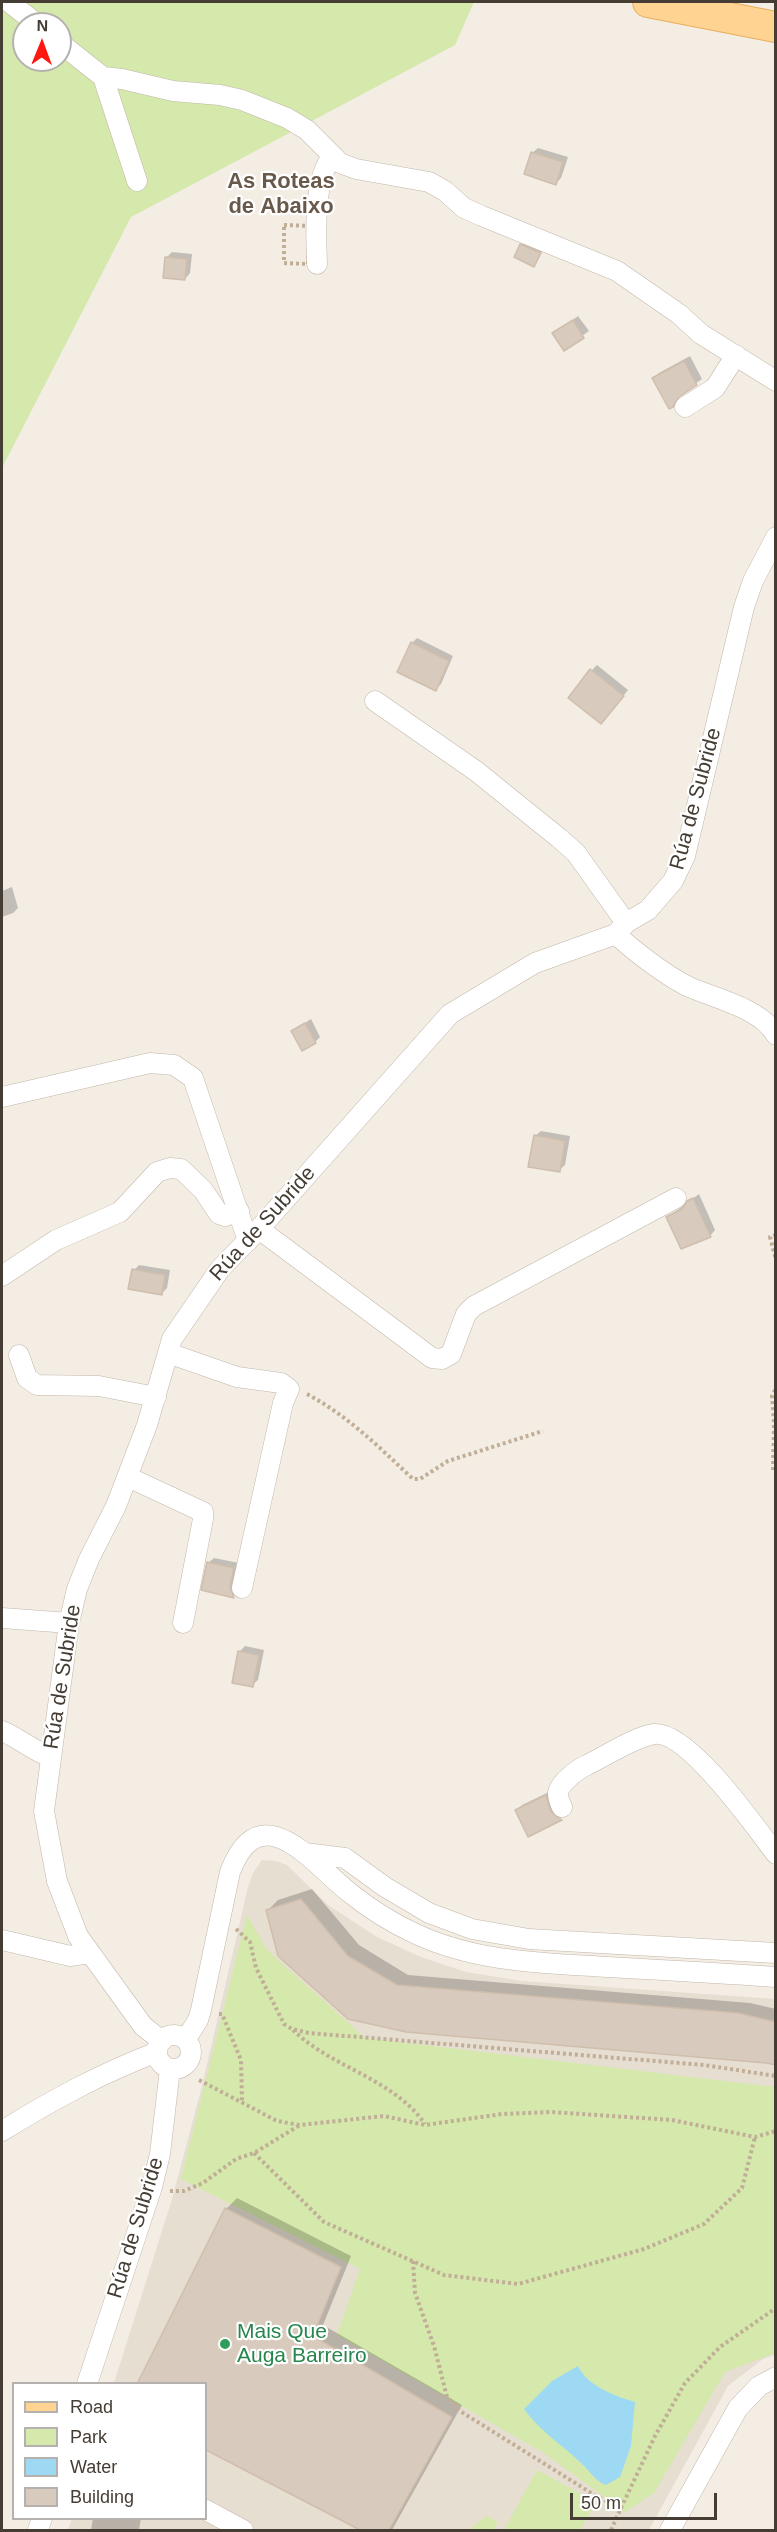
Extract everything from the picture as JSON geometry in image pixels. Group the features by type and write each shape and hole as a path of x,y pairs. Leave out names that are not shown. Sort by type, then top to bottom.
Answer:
{"main road":[{"path":"648,2 702,7 776,27"}],"street":[{"path":"9,2 22,12"},
{"path":"72,52 104,77 173,91 242,100 287,118 307,130 340,164 429,182 445,191 465,208 617,271 679,314 701,334 776,381"},
{"path":"104,77 137,181"},
{"path":"317,264 315,214 325,169 333,156"},
{"path":"685,407 715,388 736,355"},
{"name":"Rúa de Subride","path":"160,2047 78,1936 57,1881 44,1811 69,1623 77,1589 128,1477 156,1398 172,1339 220,1269 254,1235 450,1014 535,963 621,928 648,910 673,882 685,856 744,608 753,581 776,537"},
{"path":"375,700 476,771 576,853 621,928 625,943 685,984 744,1009 771,1028 776,1035"},
{"path":"2,1097 150,1063 174,1065 193,1078 238,1211 254,1235 432,1358 442,1359 451,1354 466,1314 474,1306 676,1198"},
{"path":"2,1276 56,1240 120,1212 157,1172 170,1168 181,1169 203,1190 219,1214 225,1216 238,1211"},
{"path":"168,1353 237,1377 281,1383 289,1389 283,1403 242,1588"},
{"path":"19,1355 27,1378 37,1385 99,1386 156,1398"},
{"path":"128,1477 202,1512 203,1519 183,1623"},
{"path":"2,1618 69,1623"},
{"path":"2,1731 12,1735 34,1751 51,1757"},
{"path":"562,1807 558,1795 561,1787 579,1768 642,1738 654,1734 666,1735 672,1737 702,1763 737,1803 776,1854"},
{"path":"186,2039 198,2020 201,2010 230,1872 236,1857 246,1843 262,1836 283,1838 305,1853 350,1893 391,1922 447,1946 487,1956 531,1962 776,1977"},
{"path":"305,1853 345,1858 385,1887 429,1913 472,1929 529,1939 776,1953"},
{"path":"2,1940 70,1956 90,1953"},
{"path":"2,2131 62,2094 160,2047 169,2036 186,2039 191,2056 187,2064 179,2069 171,2069 164,2066 160,2047"},
{"name":"Rúa de Subride","path":"88,2382 152,2187 160,2154 171,2069"},
{"path":"670,2530 738,2409 759,2386 776,2377"},
{"path":"207,2511 243,2530"}],"path":[{"path":"776,1235 770,1237 776,1260"},
{"path":"774,1470 772,1396 776,1388"},
{"path":"289,1389 300,1390 332,1407 355,1424 413,1479 420,1479 448,1461 543,1431"},
{"path":"236,1928 250,1942 256,1968 284,2024 308,2045 401,2098 416,2111 425,2124"},
{"path":"215,2013 222,2014 241,2060 242,2102"},
{"path":"292,2029 309,2033 704,2065 776,2076"},
{"path":"199,2080 277,2121 300,2125 384,2116 425,2124 502,2114 551,2112 672,2120 755,2137 773,2131 776,2137"},
{"path":"170,2192 184,2191 203,2183 236,2159 254,2154 300,2125"},
{"path":"254,2154 324,2222 444,2275 518,2284 644,2249 704,2224 742,2188 755,2137"},
{"path":"413,2261 415,2293 434,2346 447,2397 460,2411 596,2496 621,2508"},
{"path":"611,2530 655,2436 685,2383 720,2347 776,2308"}],"shaded area":[{"path":"262,1860 287,1865 328,1905 377,1937 421,1957 466,1972 522,1981 775,1999 775,2355 763,2359 728,2386 649,2530 68,2530 72,2520 207,2520 207,2382 114,2382 172,2199 202,2086 253,1873"}],"green space":[{"path":"2,2 474,2 455,45 131,217 2,468"},
{"path":"247,1915 267,1950 365,2038 775,2087 775,2353 725,2372 654,2493 625,2512 544,2453 337,2335 360,2269 181,2179"},
{"path":"537,2470 596,2502 580,2530 504,2530"},
{"path":"486,2516 498,2522 494,2530 469,2530"}],"water":[{"path":"578,2366 595,2385 635,2402 631,2446 620,2477 606,2485 597,2480 577,2459 545,2432 524,2409 552,2381"}],"building":[{"path":"531,152 563,162 556,185 524,174"},
{"path":"520,244 541,253 534,267 514,257"},
{"path":"165,257 187,259 185,280 163,278"},
{"path":"573,320 584,338 564,351 552,333"},
{"path":"684,361 697,385 679,397 669,409 652,378"},
{"path":"411,642 449,661 436,691 397,672"},
{"path":"590,669 624,696 601,724 568,698"},
{"path":"305,1023 316,1043 302,1051 291,1031"},
{"path":"534,1135 565,1141 560,1172 528,1167"},
{"path":"693,1198 711,1237 681,1249 666,1217 682,1209 687,1201"},
{"path":"132,1269 165,1275 162,1295 128,1289"},
{"path":"207,1562 234,1568 230,1586 234,1598 201,1590"},
{"path":"238,1651 259,1655 253,1687 232,1683"},
{"path":"546,1795 551,1812 562,1820 528,1837 515,1810"},
{"path":"301,1899 348,1956 397,1985 738,2013 776,2022 776,2065 406,2032 348,2019 278,1956 266,1910"},
{"path":"225,2208 341,2267 313,2336 452,2417 389,2530 360,2530 207,2451 207,2382 138,2382"}],"place":[{"name":"Mais Que Auga Barreiro","path":"225,2344"}],"district":[{"name":"As Roteas de Abaixo","path":"281,194"}]}
